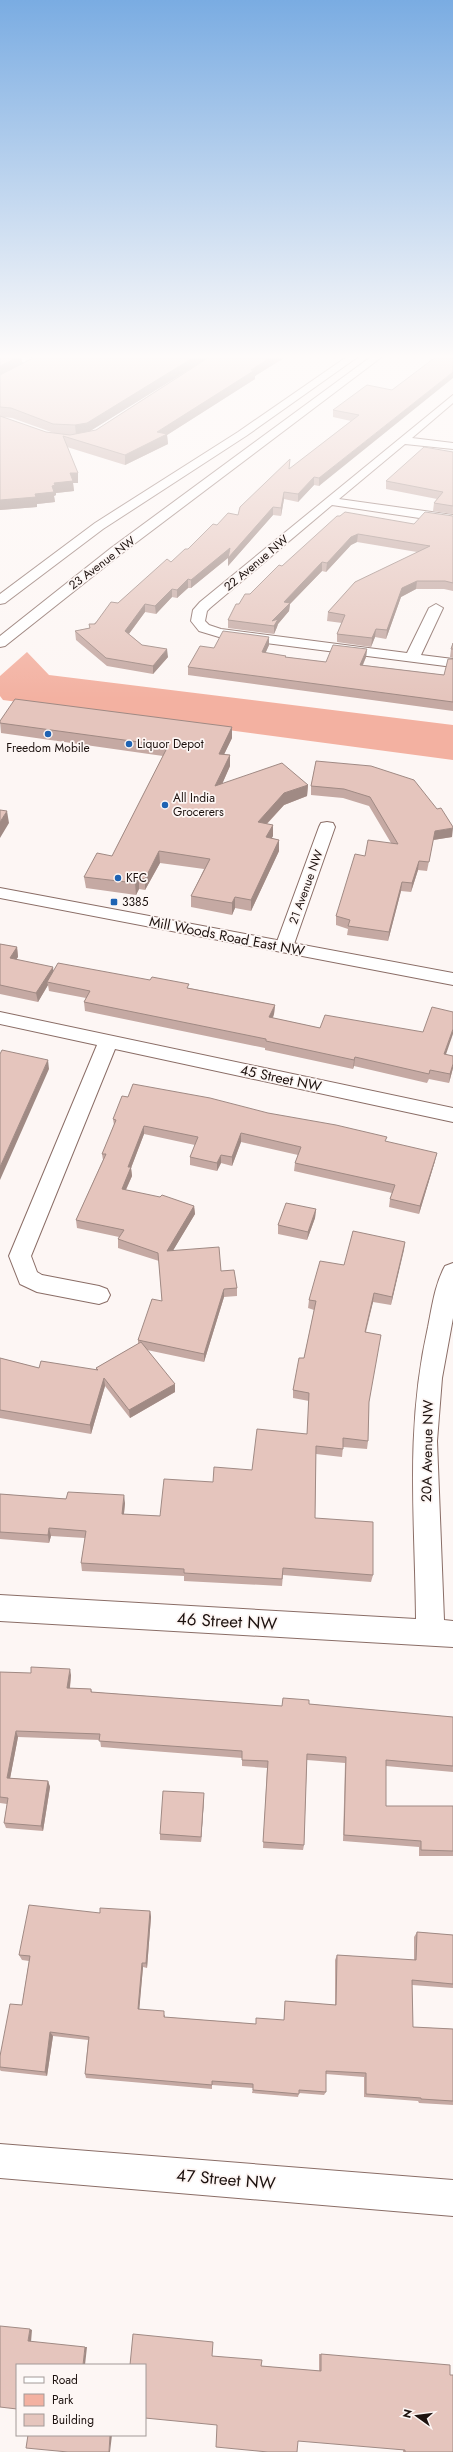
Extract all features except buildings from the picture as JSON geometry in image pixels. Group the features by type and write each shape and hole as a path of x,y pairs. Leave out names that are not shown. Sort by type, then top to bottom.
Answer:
{"street":[{"path":"0,600 99,526 185,470"},
{"name":"23 Avenue NW","path":"0,643 116,551 224,470"},
{"name":"22 Avenue NW","path":"366,470 205,605 198,616 200,625 219,633 412,658"},
{"path":"329,501 453,519"},
{"path":"436,608 412,658 453,662"},
{"name":"21 Avenue NW","path":"284,947 327,827"},
{"name":"Mill Woods Road East NW","path":"0,893 453,979"},
{"name":"45 Street NW","path":"0,1018 453,1116"},
{"path":"99,1295 37,1283 28,1278 20,1256 109,1041"},
{"name":"20A Avenue NW","path":"442,1633 425,1469 426,1414 438,1325 453,1272"},
{"name":"46 Street NW","path":"0,1608 442,1633"},
{"name":"47 Street NW","path":"0,2161 453,2198"}],"green space":[{"path":"27,652 49,675 453,725 453,760 3,700 0,696 0,676"}],"place":[{"name":"Freedom Mobile","path":"48,734"},
{"name":"Liquor Depot","path":"129,744"},
{"name":"All India Grocerers","path":"165,805"},
{"name":"KFC","path":"118,878"},
{"name":"3385","path":"114,902"}]}
